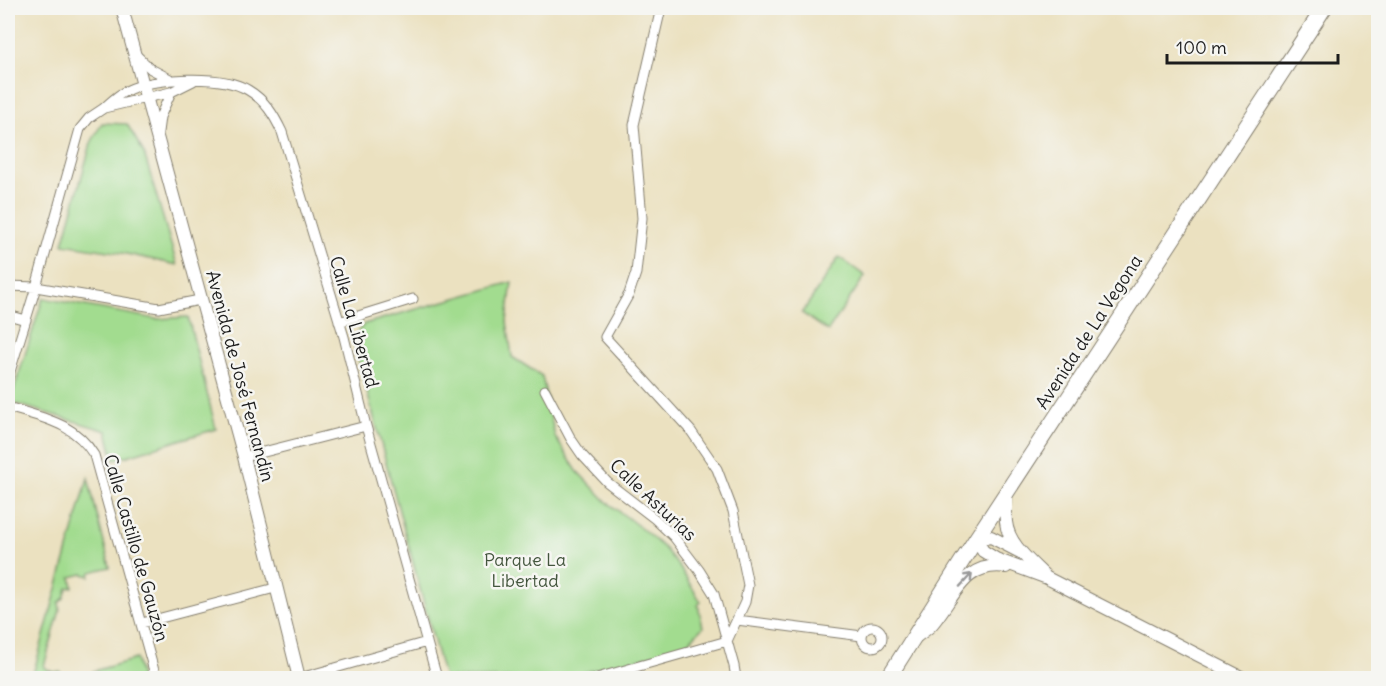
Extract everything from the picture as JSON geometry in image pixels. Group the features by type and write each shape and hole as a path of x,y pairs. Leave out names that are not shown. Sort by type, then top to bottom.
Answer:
{"main road":[{"name":"Avenida de La Vegona","path":"888,678 976,539 1324,8"}],"street":[{"name":"Avenida de José Fernandín","path":"122,8 300,678"},
{"path":"597,678 727,641 745,603 748,585 733,511 717,469 691,431 605,337 628,294 636,273 642,218 634,125 661,8"},
{"path":"134,53 152,69 172,80"},
{"name":"Calle La Libertad","path":"142,84 172,80 222,81 236,84 249,90 274,115 282,132 339,322 437,678"},
{"path":"104,108 171,92 195,80"},
{"path":"8,378 81,129 89,118 126,91 142,84"},
{"path":"157,141 159,117 171,92"},
{"path":"8,286 36,288 159,308 200,300"},
{"path":"339,322 413,299"},
{"path":"8,315 26,320"},
{"name":"Calle Asturias","path":"545,390 556,414 582,455 607,482 655,519 687,552 714,594 736,678"},
{"name":"Calle Castillo de Gauzón","path":"8,407 68,427 86,442 94,454 156,678"},
{"path":"243,457 366,426"},
{"path":"1006,494 1006,523 1011,537 1022,553 1047,578"},
{"path":"1022,553 991,537 976,539 983,551 996,559 1047,578 1243,678"},
{"path":"914,638 931,626 968,575 993,565 1021,569"},
{"path":"142,623 275,588"},
{"path":"737,620 862,636"},
{"path":"300,678 427,642"}],"green space":[{"path":"102,123 127,124 144,153 177,265 122,253 63,244 91,143"},
{"path":"839,257 865,276 828,331 802,313"},
{"name":"Parque La Libertad","path":"512,282 507,321 512,357 542,376 555,437 577,471 607,502 665,549 701,602 698,605 703,627 683,648 561,678 444,678 355,347 357,333 364,324"},
{"path":"43,298 156,319 188,317 216,429 114,460 107,431 10,402"},
{"path":"88,478 110,567 91,572 90,576 83,574 71,577 73,587 67,588 64,598 59,603 60,610 44,666 51,672 60,671 67,678 32,678"},
{"path":"136,659 141,678 67,678 75,675 87,677 94,671"}]}
